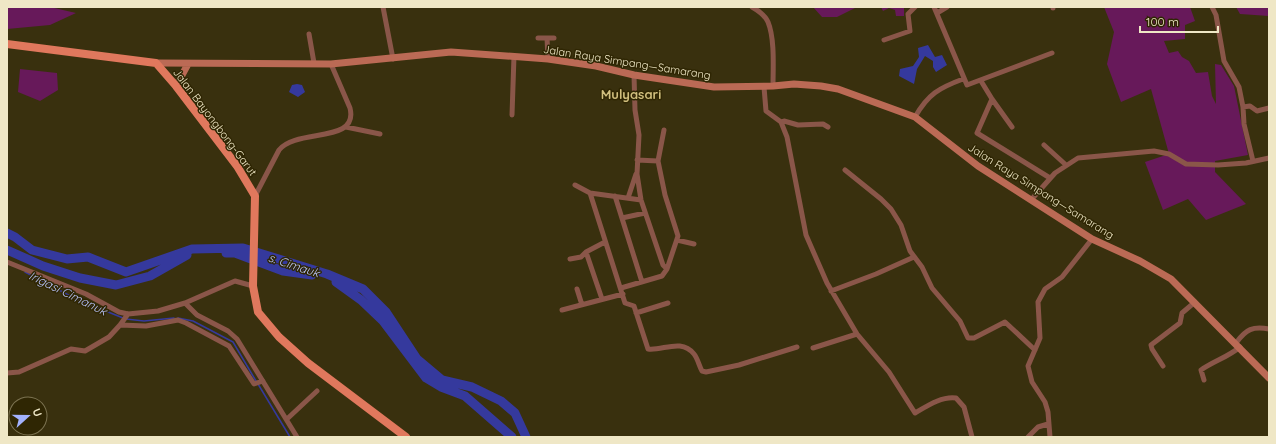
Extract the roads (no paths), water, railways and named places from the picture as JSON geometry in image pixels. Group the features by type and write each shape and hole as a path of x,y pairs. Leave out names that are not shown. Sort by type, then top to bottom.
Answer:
{"main road":[{"path":"7,44 156,63"},
{"name":"Jalan Raya Simpang—Samarang","path":"156,63 331,64 451,52 514,56 571,62 634,75 714,87 764,87 794,84 829,87 915,117 978,166 1092,239 1158,271 1171,279 1269,378"},
{"name":"Jalan Bayongbong-Garut","path":"156,63 176,86 237,166 255,196"},
{"path":"176,86 188,64"},
{"path":"255,196 253,286 258,312 279,336 327,379 406,437"}],"street":[{"path":"382,7 393,59"},
{"path":"752,7 760,12 768,23 772,54 773,86"},
{"path":"884,40 910,31 908,14 915,7"},
{"path":"934,7 963,79 968,86 1019,64 1052,53"},
{"path":"937,12 947,7"},
{"path":"1212,7 1216,15 1224,61 1239,87 1243,107 1244,124 1254,162"},
{"path":"309,34 314,64"},
{"path":"538,38 554,38"},
{"path":"547,38 548,59"},
{"path":"512,115 514,56"},
{"path":"255,196 261,187 278,150 287,142 304,137 334,133 346,127 351,120 352,115 331,64"},
{"path":"634,75 635,110 639,135 637,174 641,200 663,266 667,269"},
{"path":"915,117 931,94 942,87 963,79"},
{"path":"981,81 1012,127"},
{"path":"764,87 766,112 780,122 798,125 823,124 828,127"},
{"path":"992,99 978,127 977,133 1050,178"},
{"path":"1243,107 1250,106 1257,111 1269,108"},
{"path":"780,122 788,137 806,235 831,291 857,334 889,372 915,412 940,399 949,397 956,398 964,407 972,437"},
{"path":"346,127 380,134"},
{"path":"562,310 602,299 642,282 662,276 667,269 678,236 665,195 658,161 664,130"},
{"path":"1044,145 1066,165"},
{"path":"1031,200 1050,178 1066,165 1078,158 1154,150 1169,154 1186,164 1218,165 1254,162 1269,158"},
{"path":"637,160 658,161"},
{"path":"845,170 881,198 891,209 901,225 914,257 922,267 932,288 960,321 968,338 974,338 1005,322 1035,350"},
{"path":"628,198 637,174"},
{"path":"575,185 590,193 641,200"},
{"path":"590,193 625,303 634,306 648,349 672,346 685,347 693,353 704,372 739,365 797,348"},
{"path":"615,196 642,282"},
{"path":"622,218 645,212"},
{"path":"1050,437 1048,412 1045,402 1028,373 1029,360 1040,338 1038,302 1040,295 1045,288 1062,277 1092,239"},
{"path":"677,240 694,244"},
{"path":"570,259 581,257 586,252 605,242"},
{"path":"586,252 602,299"},
{"path":"831,291 876,274 914,257"},
{"path":"7,262 74,288 112,309 127,315 158,311 186,303 236,281 253,286"},
{"path":"577,289 582,305"},
{"path":"1163,366 1152,349 1152,345 1180,323 1182,313 1195,302"},
{"path":"186,303 197,315 228,331 237,339 297,437"},
{"path":"636,313 668,303"},
{"path":"7,373 19,372 71,349 85,350 109,337 127,315"},
{"path":"121,323 146,326 178,320 186,323 229,346 255,384 262,381"},
{"path":"1204,380 1201,370 1216,360 1229,356 1238,345 1242,335 1258,327 1269,329"},
{"path":"813,348 857,334"},
{"path":"287,419 317,391"},
{"path":"1028,437 1038,427 1048,424"}],"waterway":[{"name":"s. Cimauk","path":"7,233 32,250 67,259 88,257 126,272 192,249 243,248 327,274 363,289 386,312 417,359 442,380 472,387 501,401 515,413 526,437"},
{"path":"7,250 43,266 80,278 116,285 150,276 187,255"},
{"path":"226,253 235,253 283,271 312,275"},
{"name":"Irigasi Cimanuk","path":"25,272 76,299 123,318"},
{"path":"336,282 361,300 383,321 426,378 441,387 465,396 512,437"},
{"name":"Irigasi Cimanuk","path":"126,319 144,321 174,318"},
{"name":"Irigasi Cimanuk","path":"178,318 193,321 233,342 256,381"},
{"name":"Irigasi Cimanuk","path":"258,384 290,437"}],"district":[{"name":"Mulyasari","path":"631,94"}]}
